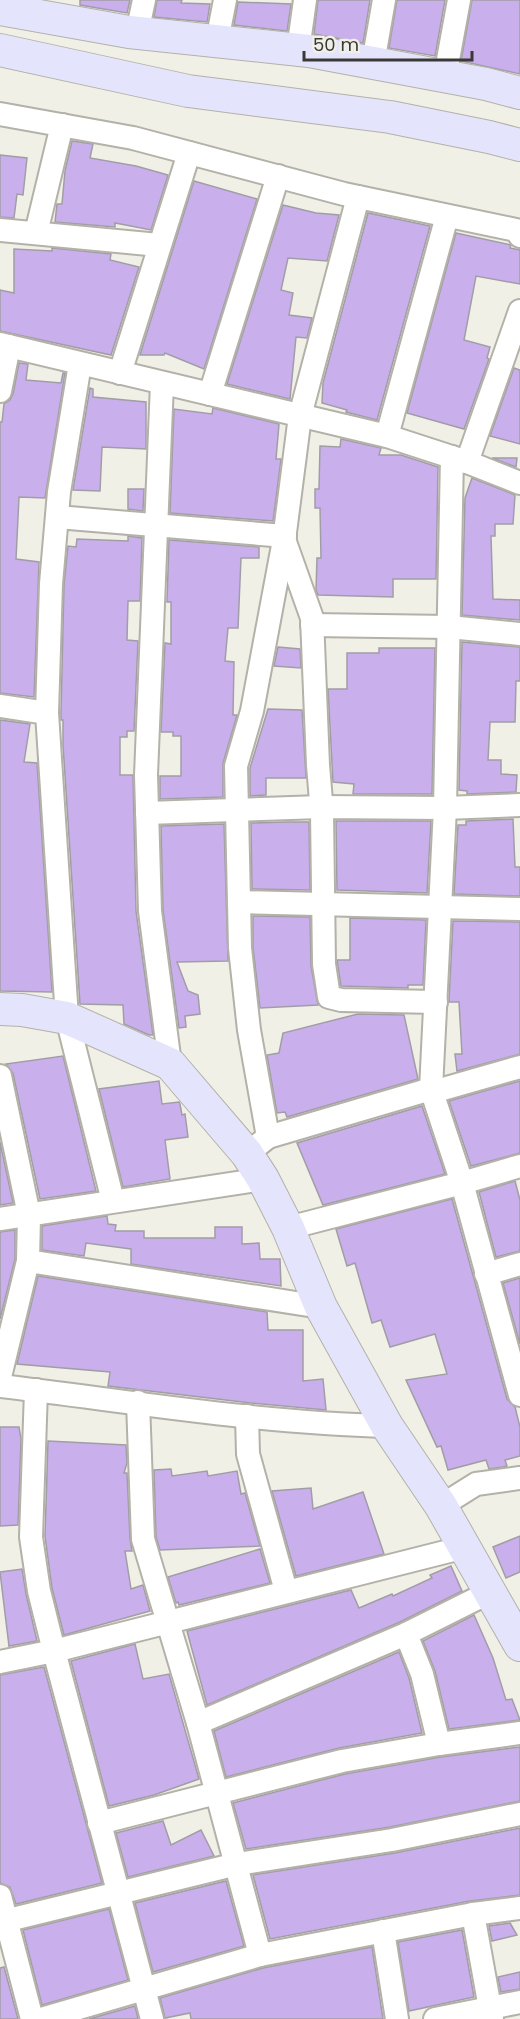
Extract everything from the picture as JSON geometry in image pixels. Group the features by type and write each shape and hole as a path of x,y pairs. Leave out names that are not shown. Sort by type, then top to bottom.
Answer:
{"main road":[{"path":"0,9 36,8 137,33 298,50 445,76 520,93"},
{"path":"0,50 188,91 390,117 489,137 520,146"},
{"path":"0,1009 22,1010 67,1018 170,1064 260,1157 321,1307 387,1426 441,1506 520,1645"}],"street":[{"path":"137,33 144,0"},
{"path":"218,41 225,0"},
{"path":"298,50 305,0"},
{"path":"373,63 384,0"},
{"path":"445,76 459,0"},
{"path":"0,114 133,138 358,197 519,230"},
{"path":"36,233 62,124"},
{"path":"120,373 189,153"},
{"path":"210,394 278,176"},
{"path":"260,1157 240,948 236,766 252,711 285,538 300,416 358,197"},
{"path":"387,436 447,216"},
{"path":"0,230 159,245"},
{"path":"520,311 459,459 449,627 445,808 431,1089 462,1183 486,1274 517,1366 520,1395"},
{"path":"0,391 5,345 387,436 459,459 520,483"},
{"path":"80,364 59,492 51,584 47,713 67,1018 113,1201"},
{"path":"162,383 146,763 150,911 170,1064"},
{"path":"57,516 285,538"},
{"path":"285,538 312,618 321,807 324,964 330,997 341,1000 380,1002 436,1002"},
{"path":"312,625 449,627 520,634"},
{"path":"0,706 47,713"},
{"path":"147,813 321,807 445,808 520,805"},
{"path":"239,902 520,909"},
{"path":"0,1219 113,1201 260,1157 431,1089 443,1089 520,1067"},
{"path":"0,1076 29,1215 28,1261 0,1377"},
{"path":"288,1228 520,1166"},
{"path":"28,1261 321,1307"},
{"path":"486,1274 520,1264"},
{"path":"0,1386 247,1416 335,1425 387,1426"},
{"path":"36,1390 31,1537 39,1591 152,2019"},
{"path":"138,1402 143,1539 198,1723 260,1955"},
{"path":"247,1416 248,1454 286,1591"},
{"path":"441,1506 477,1484 520,1478"},
{"path":"0,1662 54,1651 465,1546"},
{"path":"198,1723 406,1634 490,1592"},
{"path":"406,1634 422,1674 439,1744"},
{"path":"99,1822 342,1761 520,1733"},
{"path":"3,1921 237,1864 392,1840 520,1814"},
{"path":"0,1896 3,1921 33,2019"},
{"path":"41,2019 260,1955 473,1914 520,1908"},
{"path":"473,1914 491,2014"},
{"path":"383,1931 397,2019"},
{"path":"435,2019 491,2014 520,2002"}],"building":[{"path":"80,0 130,0 127,13 80,5"},
{"path":"157,0 182,0 181,3 210,4 207,22 154,17"},
{"path":"318,0 370,0 363,43 314,34"},
{"path":"397,0 445,0 435,56 389,48"},
{"path":"472,0 520,0 520,74 461,61"},
{"path":"238,2 291,4 287,31 234,25"},
{"path":"72,141 93,144 90,158 136,166 168,175 151,230 115,223 115,227 55,222 57,204 62,204 65,171"},
{"path":"0,155 27,158 23,195 17,194 14,218 0,217"},
{"path":"194,181 257,199 204,369 165,353 164,355 140,355"},
{"path":"283,205 316,213 339,215 327,261 288,258 281,290 293,293 289,315 312,318 307,338 296,337 290,399 227,384"},
{"path":"368,213 430,226 377,420 322,403 323,383"},
{"path":"456,233 511,245 510,248 520,250 520,284 476,276 464,340 490,347 487,358 489,359 464,429 407,413"},
{"path":"52,248 111,254 110,260 139,267 111,355 0,331 0,290 14,293 14,249 52,251"},
{"path":"19,363 28,364 26,380 61,383 63,373 65,373 45,498 19,497 16,559 39,562 34,697 0,693 0,422 2,422 4,404 13,394"},
{"path":"514,368 520,370 520,444 490,436"},
{"path":"90,388 93,389 93,397 146,402 146,449 102,447 100,491 73,490"},
{"path":"213,408 279,424 276,459 281,459 273,521 170,513 174,409 212,414"},
{"path":"341,439 381,448 379,455 401,455 438,467 436,579 393,579 393,597 318,595 316,590 317,558 321,558 320,508 315,508 315,489 319,489 320,446 340,447"},
{"path":"492,458 517,458 516,467"},
{"path":"472,478 515,495 513,524 495,524 495,536 491,536 493,599 520,600 520,620 462,615 465,498"},
{"path":"128,489 144,489 143,511 128,509"},
{"path":"128,536 142,538 140,601 128,601 127,640 138,641 134,731 127,731 127,737 120,737 120,775 133,775 136,911 153,1035 124,1024 123,1005 80,1004 63,720 61,720 64,585 68,546 76,547 77,539 128,541"},
{"path":"169,540 259,547 259,558 241,558 238,628 228,628 225,661 234,662 233,715 237,715 223,763 223,797 160,799 160,776 181,776 181,736 173,736 173,732 161,732 165,643 171,644 171,602 167,602"},
{"path":"462,642 520,647 520,681 516,681 515,722 490,722 488,760 501,760 501,774 517,775 516,792 467,794 467,791 459,790"},
{"path":"278,647 300,649 301,668 274,666"},
{"path":"379,648 435,648 432,794 353,794 354,784 333,782 328,689 347,689 347,653 379,653"},
{"path":"268,709 302,710 306,778 266,778 266,795 250,796 250,768"},
{"path":"0,720 30,724 24,762 37,763 52,992 0,991"},
{"path":"513,819 515,867 520,867 520,896 454,894 458,825 466,825 466,821"},
{"path":"336,821 431,821 427,893 337,890"},
{"path":"309,822 310,890 252,889 251,823"},
{"path":"224,824 228,961 177,962 188,991 198,995 200,1014 185,1016 186,1027 179,1028 163,910 161,826"},
{"path":"253,916 310,917 311,966 318,1005 260,1008 253,947"},
{"path":"350,918 426,920 423,985 408,985 408,988 341,986 337,960 350,960"},
{"path":"453,921 520,922 520,1054 457,1071 455,1054 462,1054 459,1002 449,1002"},
{"path":"358,1014 404,1015 418,1079 287,1117 285,1112 277,1113 267,1055 279,1053 283,1033"},
{"path":"63,1056 96,1191 40,1199 13,1073 6,1064"},
{"path":"159,1081 162,1104 179,1102 182,1115 185,1114 188,1137 165,1140 170,1179 123,1187 99,1089"},
{"path":"520,1081 520,1153 471,1166 449,1101"},
{"path":"422,1106 445,1174 323,1205 297,1143"},
{"path":"0,1142 13,1203 0,1205"},
{"path":"515,1181 520,1200 520,1251 496,1257 479,1192"},
{"path":"452,1199 507,1399 515,1407 520,1427 520,1456 505,1460 507,1466 503,1467 489,1469 486,1460 448,1470 441,1446 437,1447 406,1380 447,1374 435,1334 390,1347 381,1320 372,1323 355,1263 347,1266 336,1229"},
{"path":"107,1216 108,1224 116,1225 115,1231 144,1231 144,1238 215,1238 215,1227 242,1227 242,1244 259,1243 260,1259 280,1259 281,1286 131,1264 131,1249 86,1243 84,1256 42,1250 42,1226"},
{"path":"15,1230 15,1259 0,1319 0,1232"},
{"path":"38,1276 267,1312 268,1330 303,1330 303,1381 323,1379 326,1410 108,1386 110,1372 17,1364"},
{"path":"520,1278 520,1344 503,1283"},
{"path":"0,1427 19,1427 21,1439 18,1525 0,1526"},
{"path":"48,1441 126,1445 127,1463 124,1473 127,1473 132,1551 125,1551 131,1589 143,1585 150,1611 64,1635 52,1588 45,1536"},
{"path":"171,1469 172,1476 207,1471 208,1476 237,1471 241,1494 245,1493 260,1546 160,1550 156,1537 154,1470"},
{"path":"311,1488 313,1509 363,1492 384,1554 296,1576 272,1491"},
{"path":"520,1536 520,1572 506,1578 493,1547"},
{"path":"260,1549 270,1583 179,1605 178,1602 176,1603 168,1577"},
{"path":"451,1566 462,1591 400,1622 207,1705 187,1631 351,1590 359,1608 392,1594 393,1596 432,1578 430,1575"},
{"path":"22,1569 37,1641 9,1646 0,1572"},
{"path":"474,1615 493,1658 506,1700 512,1699 520,1720 449,1729 435,1671 423,1641"},
{"path":"135,1644 143,1679 169,1674 199,1779 154,1795 109,1806 71,1661"},
{"path":"399,1652 409,1678 422,1733 339,1748 226,1777 214,1731"},
{"path":"44,1667 102,1883 16,1904 10,1887 0,1883 0,1675"},
{"path":"520,1747 520,1801 390,1827 246,1849 233,1803 345,1774 441,1757"},
{"path":"163,1821 171,1845 201,1830 214,1856 128,1877 116,1833"},
{"path":"520,1828 520,1895 470,1901 270,1939 253,1875 395,1853"},
{"path":"226,1881 244,1946 153,1972 135,1903"},
{"path":"109,1909 128,1980 42,2005 23,1930"},
{"path":"510,1923 517,1935 492,1941 489,1926"},
{"path":"462,1930 474,1997 409,2011 398,1942"},
{"path":"372,1947 383,2019 191,2019 190,2013 165,2018 160,1998 263,1968"},
{"path":"4,1967 18,2019 0,2019 0,1968"},
{"path":"520,1972 520,1989 501,1992 498,1977"},
{"path":"135,2006 138,2019 89,2019"}]}
